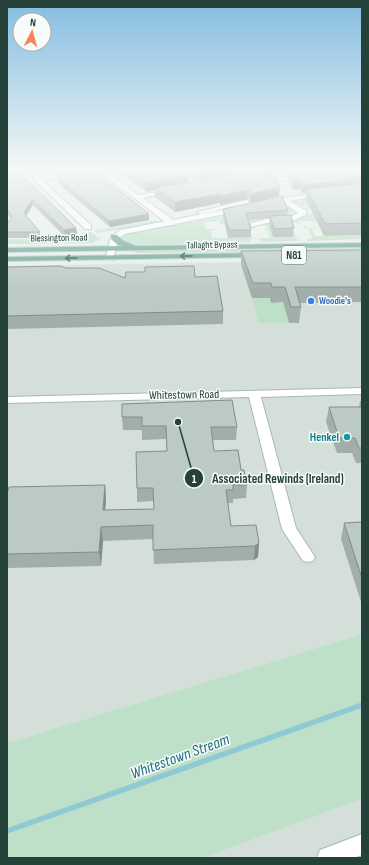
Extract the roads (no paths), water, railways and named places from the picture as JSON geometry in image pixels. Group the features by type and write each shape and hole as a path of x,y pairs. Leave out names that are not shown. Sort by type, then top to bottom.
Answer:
{"main road":[{"name":"Tallaght Bypass","path":"113,242 148,248 362,243"},
{"path":"113,242 148,248"},
{"name":"Blessington Road","path":"7,249 113,242"},
{"name":"Tallaght Bypass","path":"110,258 362,254"},
{"name":"Blessington Road","path":"7,259 110,258"}],"street":[{"path":"70,210 88,227"},
{"path":"155,210 172,223"},
{"path":"201,212 216,210"},
{"path":"110,258 113,242 123,232 172,223 223,210"},
{"path":"287,221 303,212 301,210"},
{"path":"254,225 266,221 287,221 298,225"},
{"name":"Whitestown Road","path":"7,400 362,391"},
{"path":"254,393 289,529 308,557"},
{"path":"328,858 362,844"}],"waterway":[{"name":"Whitestown Stream","path":"7,831 362,705"}],"place":[{"name":"Woodie's","path":"311,301"},
{"name":"Associated Rewinds (Ireland)","path":"178,422"},
{"name":"Henkel","path":"347,437"}]}
